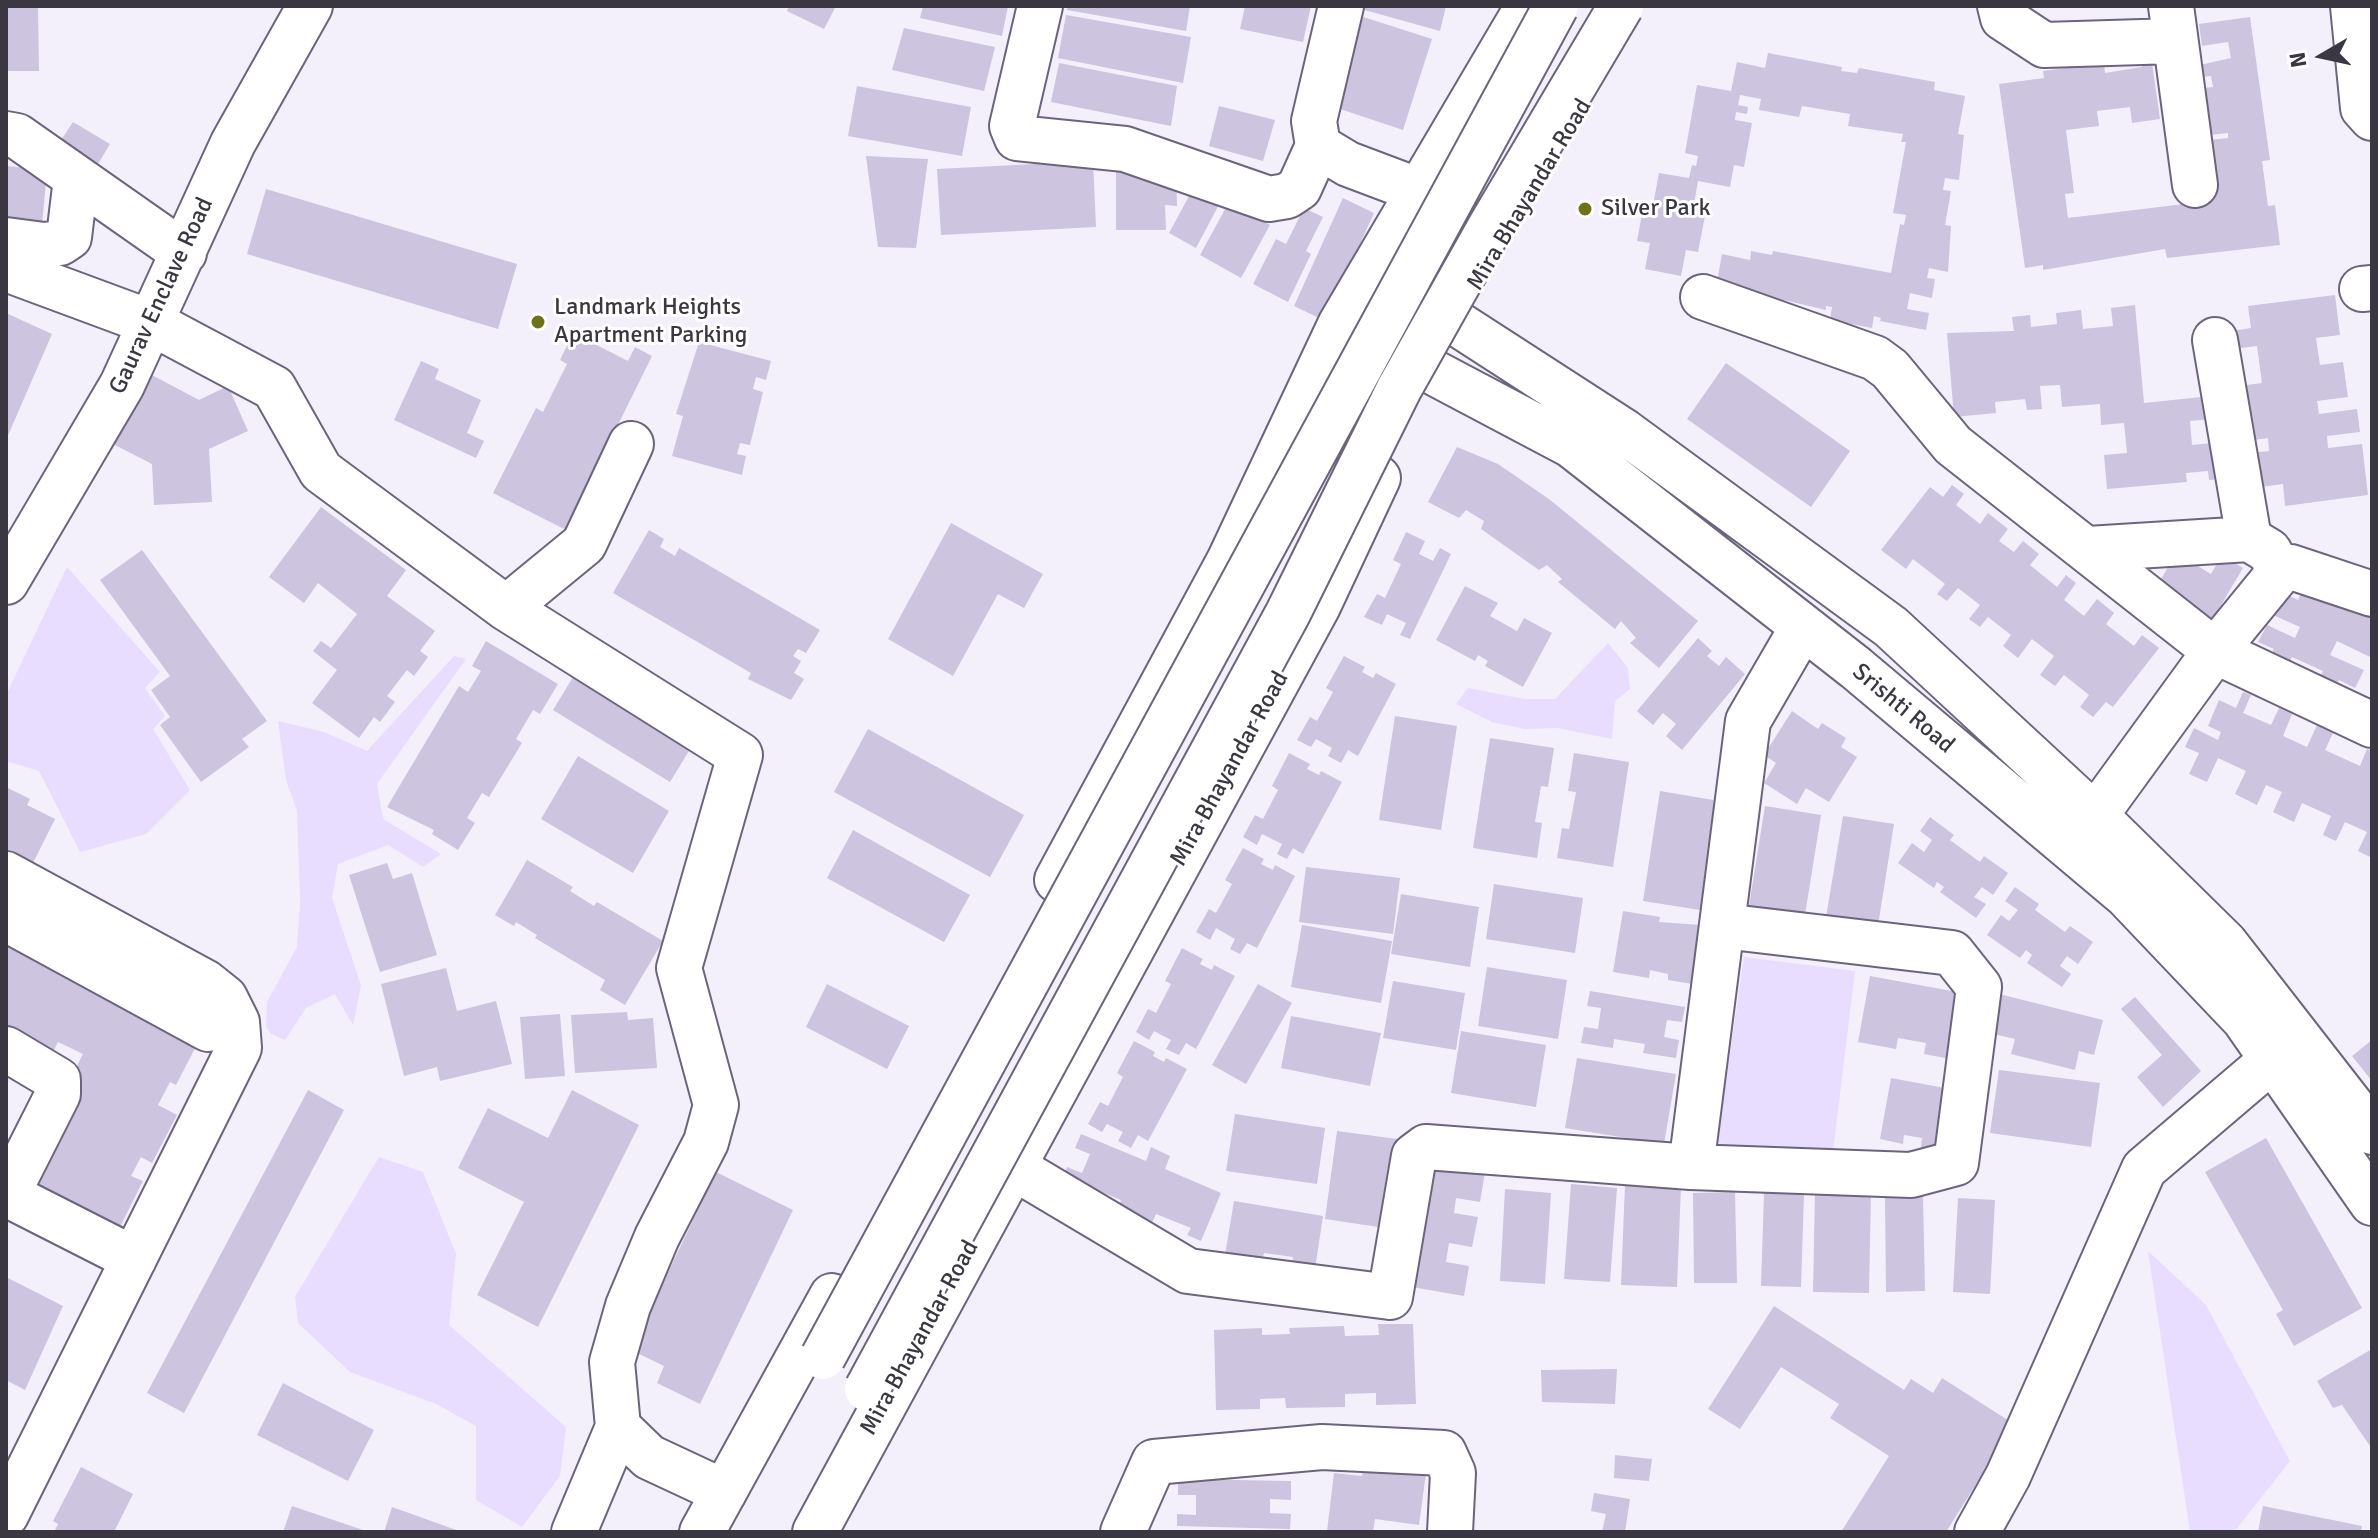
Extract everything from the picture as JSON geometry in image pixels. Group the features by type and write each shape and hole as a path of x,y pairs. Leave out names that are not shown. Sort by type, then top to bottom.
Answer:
{"main road":[{"name":"Gaurav Enclave Road","path":"6,582 25,512 122,385 233,143 310,6"},
{"path":"1040,6 1012,126 1017,138 1125,149 1269,199 1287,196 1299,188 1318,146 1314,121 1341,6"},
{"path":"703,1532 1229,561 1340,325 1528,6"},
{"path":"703,1532 768,1459 1556,6"},
{"path":"804,1532 822,1472 1288,613 1399,389 1490,227 1621,6"},
{"name":"Mira Bhayandar Road","path":"815,1532 1318,606 1456,319 1644,6"},
{"path":"2000,6 2003,18 2044,45 2173,23 2195,185"},
{"path":"2353,6 2363,108 2372,118"},
{"path":"6,134 17,136 184,253"},
{"path":"1318,146 1348,164 1417,190"},
{"path":"6,240 44,245 60,243 69,237 76,179"},
{"path":"6,269 152,323 274,388 321,471 506,608 740,755 679,968 716,1105 706,1142 657,1237 628,1306 612,1362 618,1427 574,1532"},
{"name":"Srishti Road","path":"1370,270 1456,319 1625,432 1891,627 2095,816 2197,940 2372,1132"},
{"path":"1703,297 1875,358 1890,369 1953,445 2215,651 2372,725"},
{"name":"Srishti Road","path":"1340,325 1430,368 1571,445 1856,668 2127,896 2197,940 2244,1019 2372,1203"},
{"path":"2215,340 2249,539"},
{"path":"506,608 584,544 631,444"},
{"path":"2088,549 2249,539 2269,551 2280,571"},
{"path":"2095,816 2215,651 2280,571 2291,567 2372,594"},
{"path":"1856,668 1891,627"},
{"path":"1691,1167 1748,721 1802,628"},
{"path":"6,874 155,977 208,1029"},
{"path":"6,919 155,977 205,982 225,998 237,1022 239,1048 6,1515"},
{"path":"1013,1167 1188,1271 1390,1297 1414,1156 1426,1147 1691,1167 1911,1175 1956,1163 1979,987 1952,953 1723,926"},
{"path":"6,1049 51,1073 58,1085 58,1094 9,1191 12,1197 128,1271"},
{"path":"1977,1532 2008,1476 2144,1169 2272,1060"},
{"path":"6,1219 128,1271"},
{"path":"618,1427 649,1457 724,1492"},
{"path":"1123,1532 1154,1462 1322,1447 1444,1453 1453,1473 1450,1532"}],"shaded area":[{"path":"67,567 160,672 145,688 165,716 153,729 190,790 146,834 80,852 39,771 6,761 6,695"},
{"path":"1608,643 1628,668 1630,689 1615,701 1612,739 1557,728 1524,729 1492,722 1456,704 1468,688 1524,699 1555,699"},
{"path":"454,656 466,659 377,784 383,819 441,854 423,867 388,845 338,864 332,898 361,986 353,1025 335,994 306,1008 285,1040 271,1034 266,1027 267,1002 297,947 300,903 297,811 286,780 278,721 324,732 367,751"},
{"path":"1744,957 1855,971 1832,1160 1717,1143"},
{"path":"379,1157 423,1172 456,1254 449,1325 566,1427 560,1476 522,1527 476,1500 476,1426 436,1404 350,1372 298,1323 295,1297"},
{"path":"2148,1251 2206,1305 2290,1461 2234,1532 2190,1532"}],"building":[{"path":"6,6 38,6 39,71 6,71"},
{"path":"789,6 836,6 824,29 787,11"},
{"path":"923,6 1008,6 1002,36 920,18"},
{"path":"1067,6 1190,6 1186,31 1067,10"},
{"path":"1245,6 1311,6 1303,42 1240,29"},
{"path":"1350,6 1446,6 1440,31"},
{"path":"1354,14 1432,39 1403,130 1325,104"},
{"path":"1066,15 1191,37 1183,83 1058,58"},
{"path":"2250,17 2270,160 2262,161 2268,206 2275,205 2280,245 2167,258 2165,249 2043,270 2043,265 2025,268 1999,84 2044,78 2043,71 2104,63 2105,73 2142,67 2141,58 2151,56 2160,119 2132,123 2130,107 2097,111 2099,126 2066,130 2074,193 2065,194 2068,218 2184,204 2217,196 2209,140 2228,138 2228,133 2210,135 2203,88 2213,87 2211,76 2202,77 2200,65 2231,58 2228,42 2202,46 2199,24"},
{"path":"904,28 995,47 984,91 892,70"},
{"path":"1768,53 1842,67 1841,71 1857,73 1859,68 1935,82 1934,90 1965,96 1958,134 1964,135 1959,180 1945,178 1943,190 1951,191 1945,225 1951,226 1948,272 1929,268 1927,278 1935,279 1932,298 1910,293 1907,309 1929,313 1926,330 1880,321 1881,318 1874,316 1872,328 1830,320 1832,307 1826,306 1826,310 1784,300 1782,313 1715,293 1722,254 1750,260 1751,251 1772,255 1773,251 1891,273 1900,224 1904,225 1906,215 1893,213 1906,142 1901,142 1903,134 1848,126 1850,114 1802,106 1799,117 1759,110 1761,99 1740,95 1738,105 1748,107 1747,114 1736,112 1735,120 1752,123 1744,167 1734,165 1730,187 1698,181 1694,204 1707,206 1698,252 1686,250 1681,276 1645,269 1650,243 1637,241 1644,203 1653,205 1659,173 1689,178 1692,165 1696,166 1698,156 1685,153 1697,85 1731,91 1737,62 1765,68"},
{"path":"1059,63 1177,86 1171,126 1051,102"},
{"path":"857,86 971,107 962,156 848,136"},
{"path":"1219,106 1275,120 1263,161 1209,146"},
{"path":"73,122 110,144 95,169 57,146"},
{"path":"866,156 928,159 916,248 878,247"},
{"path":"1093,161 1096,227 941,235 937,169"},
{"path":"6,166 47,170 42,225 6,222"},
{"path":"1116,171 1176,171 1177,206 1165,205 1166,230 1116,230"},
{"path":"1195,185 1222,199 1196,248 1169,233"},
{"path":"266,189 517,264 498,329 247,254"},
{"path":"1343,198 1374,213 1325,321 1294,306"},
{"path":"1229,202 1270,225 1241,278 1200,255"},
{"path":"1304,208 1323,217 1306,251 1311,254 1288,302 1253,284 1276,239 1286,244"},
{"path":"2335,295 2340,335 2316,338 2320,365 2343,362 2348,397 2317,401 2319,414 2357,409 2360,432 2327,436 2328,448 2362,444 2368,495 2285,506 2283,484 2253,488 2248,453 2269,451 2268,438 2246,441 2239,386 2262,383 2257,346 2234,349 2232,331 2251,328 2248,306"},
{"path":"2135,305 2144,403 2211,396 2213,419 2190,421 2192,445 2221,442 2224,479 2209,480 2208,471 2186,473 2187,482 2107,489 2104,455 2127,453 2124,423 2101,425 2100,404 2062,407 2060,385 2040,386 2042,409 2027,410 2025,399 1995,402 1996,413 1954,417 1947,333 2014,331 2012,317 2030,315 2031,327 2057,324 2056,313 2081,310 2083,329 2113,326 2111,308"},
{"path":"6,313 52,334 6,440"},
{"path":"573,333 628,361 635,347 652,356 566,530 493,493 536,408 543,412 567,364 560,360"},
{"path":"699,342 771,361 766,380 756,377 753,389 763,392 750,445 740,443 737,454 746,456 742,475 672,456 683,416 676,414"},
{"path":"421,361 439,369 435,379 481,400 467,433 484,441 476,458 394,420"},
{"path":"1726,363 1850,451 1811,507 1687,419"},
{"path":"150,374 199,400 228,386 248,431 209,449 212,502 154,505 152,464 113,444"},
{"path":"1457,447 1498,464 1549,499 1698,621 1659,668 1630,643 1636,638 1621,621 1615,629 1558,582 1562,579 1547,565 1539,570 1481,529 1484,521 1466,510 1459,518 1428,502"},
{"path":"1952,485 1964,494 1956,505 1980,524 1988,513 2008,529 1999,541 2014,552 2023,541 2039,554 2030,565 2057,587 2066,575 2076,583 2064,600 2084,616 2097,599 2114,613 2106,624 2134,646 2142,635 2159,648 2113,707 2106,702 2093,717 2080,707 2089,695 2064,675 2055,686 2040,675 2054,656 2032,639 2018,658 2003,646 2011,635 1988,617 1980,627 1969,619 1980,605 1958,588 1947,601 1937,594 1945,584 1913,559 1906,569 1881,550 1930,487 1943,497"},
{"path":"321,507 406,570 387,596 435,631 420,651 428,657 414,676 407,670 387,696 395,702 380,722 374,717 359,738 312,703 337,670 313,651 321,641 331,648 357,614 318,583 304,603 269,577"},
{"path":"951,523 1043,574 1024,608 998,594 953,676 888,639"},
{"path":"649,530 664,539 660,547 675,556 679,548 820,630 806,653 798,649 793,656 801,661 794,673 804,679 791,700 748,679 751,673 613,593"},
{"path":"1406,532 1425,541 1419,554 1433,561 1440,548 1451,554 1410,639 1400,635 1406,623 1387,614 1382,625 1364,617 1377,594 1385,598 1401,564 1393,560"},
{"path":"142,550 267,721 242,739 249,747 201,782 160,725 170,717 151,690 170,676 100,580"},
{"path":"2176,553 2211,574 2222,555 2243,568 2211,622 2156,588"},
{"path":"2308,577 2372,606 2370,657 2337,641 2330,655 2364,670 2355,688 2339,680 2330,700 2313,693 2323,671 2292,657 2282,678 2264,670 2274,649 2258,642 2267,625 2295,638 2300,627 2271,614 2282,592 2298,600"},
{"path":"1465,586 1498,603 1490,616 1517,631 1524,618 1552,633 1523,687 1485,666 1488,661 1478,655 1475,661 1436,640"},
{"path":"1698,638 1712,651 1707,656 1719,666 1726,657 1745,674 1682,750 1666,736 1676,724 1663,713 1653,725 1637,711"},
{"path":"486,641 558,684 540,714 533,710 516,739 522,743 489,797 482,793 467,818 475,823 458,850 432,834 434,830 387,807 459,686 468,692 481,671 472,666"},
{"path":"1344,656 1365,667 1362,672 1373,678 1376,673 1396,684 1358,756 1348,750 1341,763 1328,756 1332,748 1316,739 1311,747 1297,740 1310,717 1317,721 1333,692 1326,688"},
{"path":"581,664 698,736 670,782 553,710"},
{"path":"2243,692 2251,695 2243,713 2271,725 2279,708 2292,714 2283,736 2307,747 2317,725 2333,733 2325,750 2360,766 2367,749 2372,751 2372,858 2358,851 2367,832 2345,822 2336,841 2323,835 2331,816 2302,803 2294,822 2273,812 2282,792 2266,785 2257,805 2235,794 2246,771 2218,758 2207,782 2189,774 2199,753 2185,747 2194,728 2218,740 2221,732 2208,726 2219,700 2236,708"},
{"path":"1792,711 1818,729 1822,723 1846,738 1841,747 1857,757 1829,802 1806,788 1797,804 1764,783 1776,763 1764,755"},
{"path":"1395,716 1457,726 1441,830 1379,820"},
{"path":"868,729 1024,815 990,877 834,792"},
{"path":"1490,738 1554,748 1548,787 1541,786 1535,822 1542,823 1537,858 1473,848"},
{"path":"1289,753 1310,764 1307,769 1319,775 1321,771 1342,782 1303,854 1293,848 1287,859 1277,854 1282,844 1262,834 1257,845 1243,837 1255,815 1263,819 1278,790 1272,786"},
{"path":"1574,753 1629,762 1613,867 1557,858 1562,828 1569,829 1576,792 1568,791"},
{"path":"578,756 669,811 633,873 541,819"},
{"path":"6,787 30,799 27,805 55,819 30,869 6,857"},
{"path":"1660,791 1731,803 1713,912 1643,901"},
{"path":"1765,806 1821,815 1805,915 1749,906"},
{"path":"1843,816 1894,824 1877,932 1825,923"},
{"path":"1930,817 1954,835 1950,840 1980,862 1984,856 2008,873 1993,895 1982,887 1974,897 1986,904 1976,918 1940,892 1944,887 1937,882 1934,888 1898,863 1912,843 1924,852 1932,840 1920,831"},
{"path":"853,830 970,895 944,942 827,878"},
{"path":"1243,848 1264,859 1261,864 1273,870 1275,865 1295,876 1257,948 1247,943 1240,954 1230,949 1235,939 1216,928 1210,940 1196,932 1209,909 1216,913 1232,884 1225,880"},
{"path":"527,860 573,887 570,891 594,906 597,902 663,941 625,1005 600,990 605,980 535,938 537,935 516,922 514,926 495,915"},
{"path":"387,863 393,879 412,873 437,955 380,972 349,875"},
{"path":"1306,867 1400,878 1393,934 1299,922"},
{"path":"1494,884 1583,898 1575,953 1486,939"},
{"path":"2015,887 2039,904 2035,910 2065,932 2070,926 2093,942 2078,964 2067,956 2060,966 2071,974 2062,987 2027,963 2032,955 2026,950 2020,958 1987,935 2001,915 2009,921 2018,910 2005,901"},
{"path":"1401,894 1479,907 1470,967 1391,954"},
{"path":"1623,911 1660,917 1659,922 1715,926 1705,986 1668,980 1668,974 1650,970 1649,978 1613,972"},
{"path":"1302,925 1392,941 1381,1003 1291,987"},
{"path":"6,927 205,1029 176,1085 170,1082 158,1105 177,1115 152,1163 141,1157 131,1176 143,1181 118,1231 19,1180 83,1054 58,1042 51,1056 6,1033"},
{"path":"1182,948 1203,959 1200,964 1212,970 1214,965 1235,976 1196,1049 1186,1043 1179,1055 1166,1049 1171,1040 1154,1031 1149,1040 1136,1032 1148,1009 1156,1013 1171,984 1165,981"},
{"path":"1487,967 1567,980 1558,1039 1478,1026"},
{"path":"446,968 457,1011 496,1001 512,1064 440,1081 437,1067 404,1076 381,984"},
{"path":"1870,976 1968,994 1956,1060 1924,1054 1926,1043 1898,1038 1896,1049 1858,1042"},
{"path":"1393,981 1465,993 1456,1050 1383,1038"},
{"path":"827,984 909,1026 887,1069 806,1027"},
{"path":"1258,984 1292,1003 1246,1084 1212,1065"},
{"path":"1590,991 1685,1007 1682,1022 1667,1020 1664,1037 1679,1040 1676,1058 1643,1053 1645,1044 1614,1039 1613,1048 1581,1043 1584,1027 1598,1029 1601,1008 1587,1006"},
{"path":"1999,994 2103,1020 2094,1055 2079,1051 2075,1070 2011,1054 2015,1039 1989,1033"},
{"path":"2135,997 2201,1071 2163,1107 2137,1077 2162,1055 2121,1009"},
{"path":"627,1012 628,1020 653,1018 657,1068 575,1073 571,1015"},
{"path":"560,1014 565,1076 525,1079 520,1017"},
{"path":"1291,1016 1381,1033 1370,1086 1281,1068"},
{"path":"1461,1031 1546,1045 1536,1107 1451,1093"},
{"path":"2372,1040 2372,1081 2352,1056"},
{"path":"1134,1041 1155,1052 1153,1056 1164,1062 1166,1058 1187,1069 1148,1141 1138,1135 1131,1148 1118,1141 1123,1132 1107,1124 1102,1132 1088,1124 1100,1102 1108,1106 1123,1077 1117,1073"},
{"path":"1577,1058 1676,1074 1664,1144 1565,1128"},
{"path":"1999,1070 2100,1083 2091,1147 1990,1133"},
{"path":"1891,1078 1950,1089 1938,1150 1921,1147 1922,1138 1904,1135 1903,1144 1880,1139"},
{"path":"308,1090 344,1110 184,1413 147,1393"},
{"path":"572,1090 639,1125 538,1327 477,1295 524,1202 458,1168 488,1108 548,1138"},
{"path":"1235,1114 1325,1128 1317,1184 1226,1171"},
{"path":"1337,1131 1397,1139 1393,1168 1388,1167 1383,1197 1389,1198 1385,1228 1325,1219"},
{"path":"1081,1134 1146,1161 1151,1147 1170,1156 1165,1169 1221,1193 1201,1241 1187,1235 1191,1228 1156,1214 1151,1225 1117,1211 1121,1200 1092,1188 1090,1194 1061,1182 1067,1167 1082,1173 1090,1154 1075,1148"},
{"path":"2266,1138 2362,1308 2294,1346 2276,1314 2283,1310 2205,1172"},
{"path":"1428,1162 1485,1172 1480,1202 1456,1198 1454,1213 1478,1217 1472,1247 1449,1243 1446,1262 1469,1266 1464,1296 1406,1286"},
{"path":"716,1172 793,1210 700,1404 657,1383 664,1366 631,1350"},
{"path":"1571,1184 1617,1188 1610,1282 1564,1279"},
{"path":"1625,1184 1681,1186 1677,1287 1621,1285"},
{"path":"1505,1189 1551,1193 1545,1284 1500,1281"},
{"path":"1815,1191 1871,1193 1869,1293 1813,1292"},
{"path":"1735,1192 1737,1283 1694,1283 1693,1193"},
{"path":"1764,1193 1804,1194 1801,1287 1761,1286"},
{"path":"1885,1197 1923,1197 1925,1291 1886,1292"},
{"path":"1958,1198 1995,1200 1990,1294 1953,1292"},
{"path":"1234,1201 1323,1216 1315,1269 1292,1265 1293,1257 1264,1253 1262,1261 1225,1255"},
{"path":"6,1277 63,1306 25,1390 6,1380"},
{"path":"1774,1306 1904,1390 1911,1379 1933,1393 1942,1378 2014,1424 1946,1532 1841,1532 1889,1456 1830,1418 1839,1404 1781,1367 1740,1429 1708,1409"},
{"path":"1378,1324 1413,1324 1416,1404 1376,1405 1376,1393 1345,1394 1345,1407 1286,1408 1285,1398 1260,1399 1260,1409 1216,1410 1214,1330 1262,1328 1262,1335 1290,1334 1289,1328 1344,1326 1345,1336 1379,1335"},
{"path":"2372,1349 2372,1449 2342,1405 2333,1408 2317,1381"},
{"path":"1617,1369 1615,1404 1542,1402 1541,1370"},
{"path":"283,1383 374,1430 348,1481 257,1435"},
{"path":"1615,1455 1652,1459 1649,1481 1614,1478"},
{"path":"1365,1458 1427,1466 1419,1525 1375,1519 1373,1532 1327,1531 1334,1473 1362,1476"},
{"path":"81,1467 133,1494 114,1532 54,1532 58,1524 53,1521"},
{"path":"1178,1479 1291,1481 1291,1500 1270,1499 1270,1513 1291,1514 1290,1529 1177,1526 1177,1514 1196,1515 1196,1495 1178,1495"},
{"path":"1594,1493 1630,1499 1625,1532 1602,1532 1606,1514 1591,1511"},
{"path":"292,1506 366,1531 366,1532 283,1532"},
{"path":"2263,1506 2362,1526 2361,1532 2258,1532"},
{"path":"392,1507 462,1532 384,1532"}],"place":[{"name":"Silver Park","path":"1585,209"},
{"name":"Landmark Heights Apartment Parking","path":"538,322"}]}
